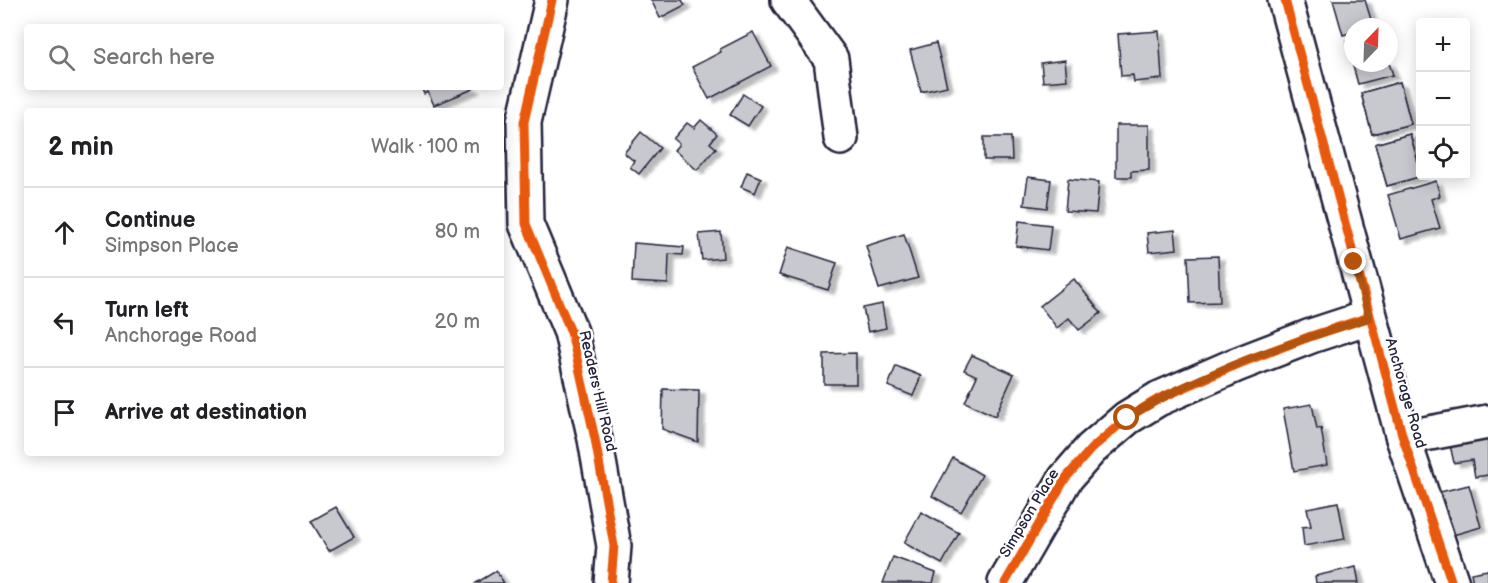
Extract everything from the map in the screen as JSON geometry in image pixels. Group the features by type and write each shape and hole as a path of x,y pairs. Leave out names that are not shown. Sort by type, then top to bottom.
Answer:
{"street":[{"name":"Readers Hill Road","path":"552,0 524,122 526,224 571,332 595,439 614,546 611,583"},
{"path":"788,0 831,59 841,138"},
{"name":"Anchorage Road","path":"1285,0 1403,438 1452,583"},
{"name":"Simpson Place","path":"1005,583 1065,479 1091,449 1127,418 1158,399 1236,365 1311,336 1369,318"},
{"path":"1403,438 1488,422"}],"building":[{"path":"651,0 682,0 685,5 660,18"},
{"path":"1333,0 1365,0 1371,18 1344,18 1343,35"},
{"path":"1159,31 1162,79 1134,82 1133,75 1121,76 1118,34"},
{"path":"753,32 771,66 709,99 692,67"},
{"path":"936,43 947,86 921,92 910,50"},
{"path":"1065,60 1067,80 1043,82 1041,63"},
{"path":"1355,72 1392,72 1393,75 1358,84"},
{"path":"1400,82 1411,124 1372,134 1361,93"},
{"path":"1400,82 1411,124 1372,134 1361,93"},
{"path":"422,90 471,90 434,105 428,92 424,94"},
{"path":"743,94 761,106 748,126 730,115"},
{"path":"701,120 717,134 710,143 716,148 697,170 674,150 679,144 673,139 687,123 694,128"},
{"path":"1116,125 1149,125 1149,170 1131,171 1131,177 1116,177"},
{"path":"641,132 660,148 639,174 630,167 634,161 624,153"},
{"path":"1410,134 1416,155 1416,178 1387,186 1375,144"},
{"path":"1410,134 1416,155 1416,178 1387,186 1375,144"},
{"path":"984,137 1011,137 1012,160 984,160"},
{"path":"747,172 761,178 755,193 741,187"},
{"path":"1028,177 1051,180 1047,208 1024,205"},
{"path":"1068,179 1099,182 1096,213 1065,211"},
{"path":"1436,181 1440,196 1431,199 1440,228 1401,239 1388,195"},
{"path":"1019,221 1051,225 1048,250 1016,246"},
{"path":"1175,230 1177,249 1149,252 1147,233"},
{"path":"721,232 723,258 702,260 699,234"},
{"path":"904,234 918,278 879,289 866,246"},
{"path":"634,243 684,247 683,255 669,254 668,284 632,282"},
{"path":"788,247 837,263 828,290 779,275"},
{"path":"1218,256 1220,302 1190,303 1188,257"},
{"path":"1074,279 1101,313 1079,330 1069,318 1057,328 1040,306"},
{"path":"882,304 886,328 868,332 863,308"},
{"path":"856,353 856,384 824,384 824,354"},
{"path":"972,355 1014,374 995,416 965,402 977,376 964,370"},
{"path":"896,366 921,376 913,396 888,386"},
{"path":"663,389 699,390 698,442 662,429"},
{"path":"1312,404 1317,429 1321,428 1327,465 1294,471 1283,409"},
{"path":"1488,437 1488,475 1475,477 1472,460 1454,463 1450,445"},
{"path":"953,458 982,475 961,512 932,496"},
{"path":"1469,485 1481,527 1453,535 1440,492"},
{"path":"1338,502 1345,539 1304,546 1302,527 1311,526 1307,508"},
{"path":"336,507 354,537 329,551 311,521"},
{"path":"921,512 959,533 942,564 904,543"},
{"path":"893,557 936,573 933,583 883,583"},
{"path":"1356,567 1359,583 1316,583 1315,576"},
{"path":"1488,570 1488,583 1473,583 1471,573"},
{"path":"496,571 504,583 476,583"}],"cycle path":[{"path":"552,0 524,122 526,224 571,332 595,439 614,546 611,583"},
{"path":"1285,0 1403,438 1452,583"},
{"path":"1005,583 1065,479 1091,449 1127,418 1158,399 1236,365 1311,336 1369,317"}],"route":[{"path":"1127,418 1158,399 1236,365 1311,336 1369,318 1354,262"}]}
